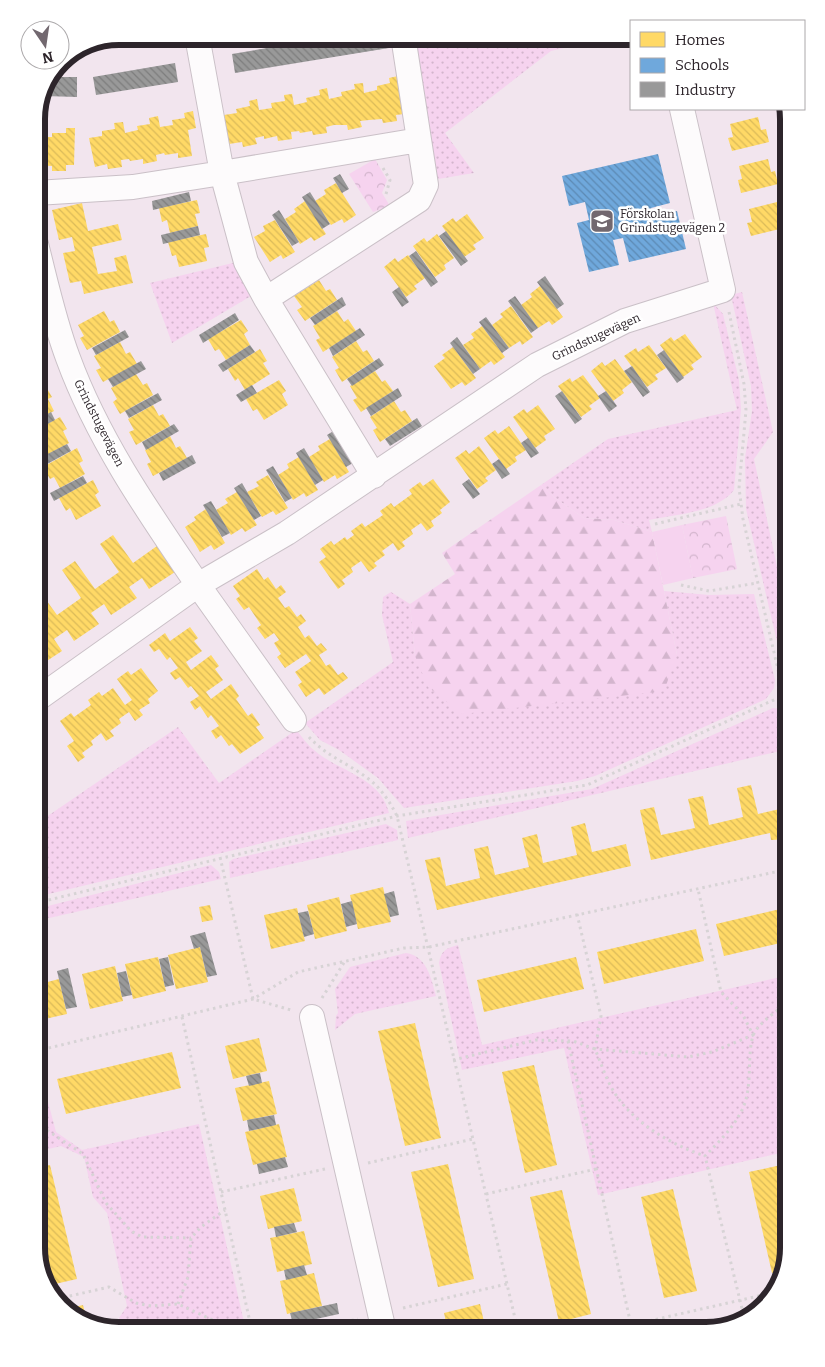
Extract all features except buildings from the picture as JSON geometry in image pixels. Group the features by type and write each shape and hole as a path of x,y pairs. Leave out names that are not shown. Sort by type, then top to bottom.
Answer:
{"street":[{"path":"266,299 419,200 426,185 404,45"},
{"path":"199,47 222,173 246,262 266,299 374,476"},
{"path":"682,110 723,290"},
{"path":"45,192 133,187 419,140"},
{"name":"Grindstugevägen","path":"45,280 56,323 86,401 138,496 198,585 294,720"},
{"name":"Grindstugevägen","path":"45,694 198,585 287,533 522,375 579,342 625,321 723,290"},
{"path":"312,1017 382,1322"}],"path":[{"path":"371,148 390,180 386,194 399,213"},
{"path":"723,290 744,384 746,410 739,488 741,504 757,583 780,679"},
{"path":"655,524 741,504"},
{"path":"681,584 709,591 757,583"},
{"path":"45,901 220,857 397,816 587,785 780,698"},
{"path":"294,720 318,748 373,784 386,796 397,816 516,1322"},
{"path":"220,857 254,998"},
{"path":"45,1048 182,1017 254,998 298,972 404,948 429,947 780,872"},
{"path":"698,889 721,992 742,1014 753,1035 750,1081 742,1111 725,1135 705,1156"},
{"path":"577,914 601,1016 595,1049 614,1093 641,1122 678,1147 705,1156"},
{"path":"254,998 312,1017 333,978 345,961"},
{"path":"454,1060 536,1040 568,1041 595,1049 688,1057 712,1052 753,1035 780,1008"},
{"path":"182,1017 250,1322"},
{"path":"568,1041 631,1322"},
{"path":"45,1129 83,1154 106,1203 131,1231 142,1237 191,1238"},
{"path":"705,1156 742,1312"},
{"path":"486,1194 596,1169"},
{"path":"178,1304 188,1277 191,1238 201,1227 225,1210"},
{"path":"382,1322 507,1284"},
{"path":"64,1298 109,1287 136,1303 151,1306 178,1304 220,1322"},
{"path":"645,1322 764,1295"}],"green space":[{"path":"409,45 577,45 551,51 445,133 474,173 432,180"},
{"path":"375,159 387,180 382,193 390,206 373,212 349,174"},
{"path":"241,261 256,293 172,343 150,283"},
{"path":"742,292 773,432 754,459 780,581 780,654 746,509 745,458 752,411 751,386 731,295"},
{"path":"45,302 53,334 45,337"},
{"path":"713,303 723,314 739,380 741,409 734,490 717,504 706,508 649,520 652,532 614,520 584,518 555,498 541,485 608,439 737,410"},
{"path":"541,485 555,498 584,518 614,520 652,532 677,655 664,691 462,714 428,687 415,656 410,604 455,574 442,553"},
{"path":"726,516 737,569 693,578 682,525"},
{"path":"682,525 693,578 663,585 652,532"},
{"path":"664,591 709,595 754,594 775,680 774,688 766,699 595,776 577,781 404,808 378,778 339,750 320,740 305,723 393,662 382,615 383,597 391,592 410,604 415,656 677,655"},
{"path":"773,708 780,709 780,751 408,838 406,821 592,789"},
{"path":"178,727 219,783 296,730 309,746 323,757 357,776 377,791 389,813 45,895 45,818"},
{"path":"386,824 397,830 398,840 230,878 229,862 233,859"},
{"path":"211,865 219,872 221,879 45,919 45,907"},
{"path":"458,945 482,1045 780,977 780,1153 598,1195 564,1048 462,1070 439,963 441,956 450,947"},
{"path":"406,953 419,958 423,963 430,975 436,996 355,1014 335,1030 338,1013 335,989 350,967"},
{"path":"45,1090 56,1132 82,1150 199,1124 244,1322 120,1322 119,1318 127,1306 107,1213 93,1197 84,1157 61,1146 45,1150"}],"place":[{"name":"Förskolan Grindstugevägen 2","path":"602,221"}]}
